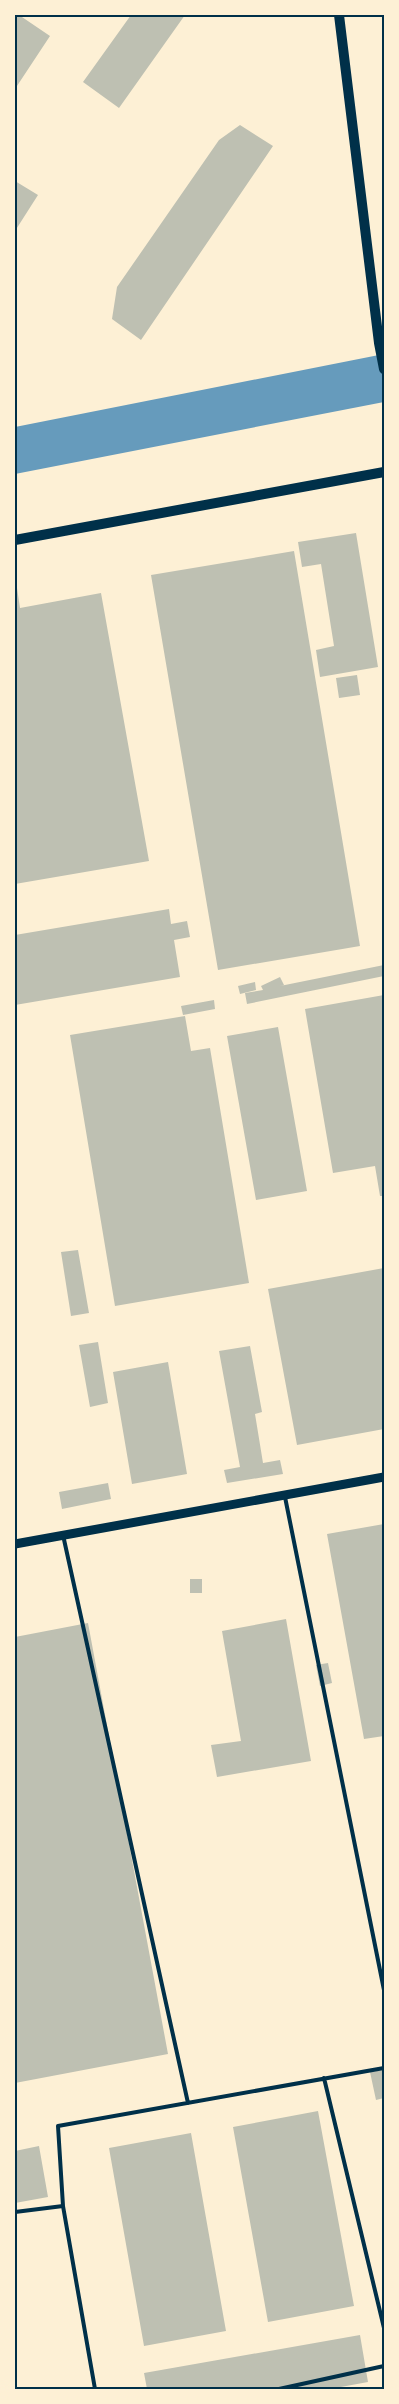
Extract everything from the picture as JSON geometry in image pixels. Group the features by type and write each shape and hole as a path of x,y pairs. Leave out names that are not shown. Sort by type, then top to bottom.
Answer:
{"main road":[{"path":"338,15 379,343 384,369"},
{"path":"373,294 384,292"},
{"path":"15,540 384,472"}],"street":[{"path":"15,1544 384,1477"}],"lane":[{"path":"285,1495 384,1990"},
{"path":"63,1535 188,2103"},
{"path":"95,2389 63,2206 58,2126 384,2068"},
{"path":"324,2078 384,2328"},
{"path":"15,2212 63,2206"},
{"path":"279,2389 384,2366"}],"water":[{"path":"384,354 384,402 15,474 15,427"}],"building":[{"path":"15,15 19,15 50,36 15,89"},
{"path":"131,15 185,15 119,108 83,82"},
{"path":"240,125 273,146 141,340 112,319 117,287 219,140"},
{"path":"15,181 38,195 15,231"},
{"path":"356,533 378,667 320,677 316,650 334,646 321,564 302,567 298,542"},
{"path":"294,551 360,946 218,970 151,575"},
{"path":"15,588 17,588 20,608 101,593 149,861 15,884"},
{"path":"357,675 360,695 339,698 336,678"},
{"path":"169,909 171,924 187,921 190,937 174,940 180,977 15,1005 15,935"},
{"path":"384,965 384,976 247,1004 245,993 263,990 261,986 280,977 284,985 280,986"},
{"path":"255,982 256,990 240,994 238,986"},
{"path":"384,995 384,1196 380,1196 375,1166 333,1173 305,1009"},
{"path":"214,1000 215,1009 183,1015 181,1006"},
{"path":"185,1016 191,1051 210,1048 249,1283 115,1306 70,1035"},
{"path":"278,1027 307,1191 256,1200 227,1036"},
{"path":"78,1250 89,1313 71,1316 61,1252"},
{"path":"384,1268 384,1429 297,1445 268,1289"},
{"path":"98,1342 108,1403 90,1407 79,1345"},
{"path":"250,1346 262,1412 255,1414 263,1463 280,1460 283,1474 227,1483 224,1470 240,1467 219,1351"},
{"path":"168,1362 187,1474 132,1484 113,1372"},
{"path":"108,1483 111,1499 62,1509 59,1492"},
{"path":"384,1524 384,1736 364,1739 327,1534"},
{"path":"190,1579 202,1579 202,1593 190,1593"},
{"path":"286,1619 311,1761 217,1777 211,1745 241,1741 222,1631"},
{"path":"88,1623 168,2054 15,2083 15,1637"},
{"path":"328,1663 332,1683 320,1686 316,1665"},
{"path":"384,2070 384,2098 376,2100 370,2072"},
{"path":"318,2111 354,2306 268,2322 233,2127"},
{"path":"191,2133 226,2331 144,2346 109,2148"},
{"path":"39,2146 48,2197 15,2203 15,2151"},
{"path":"360,2335 368,2382 330,2389 147,2389 144,2373"}]}
